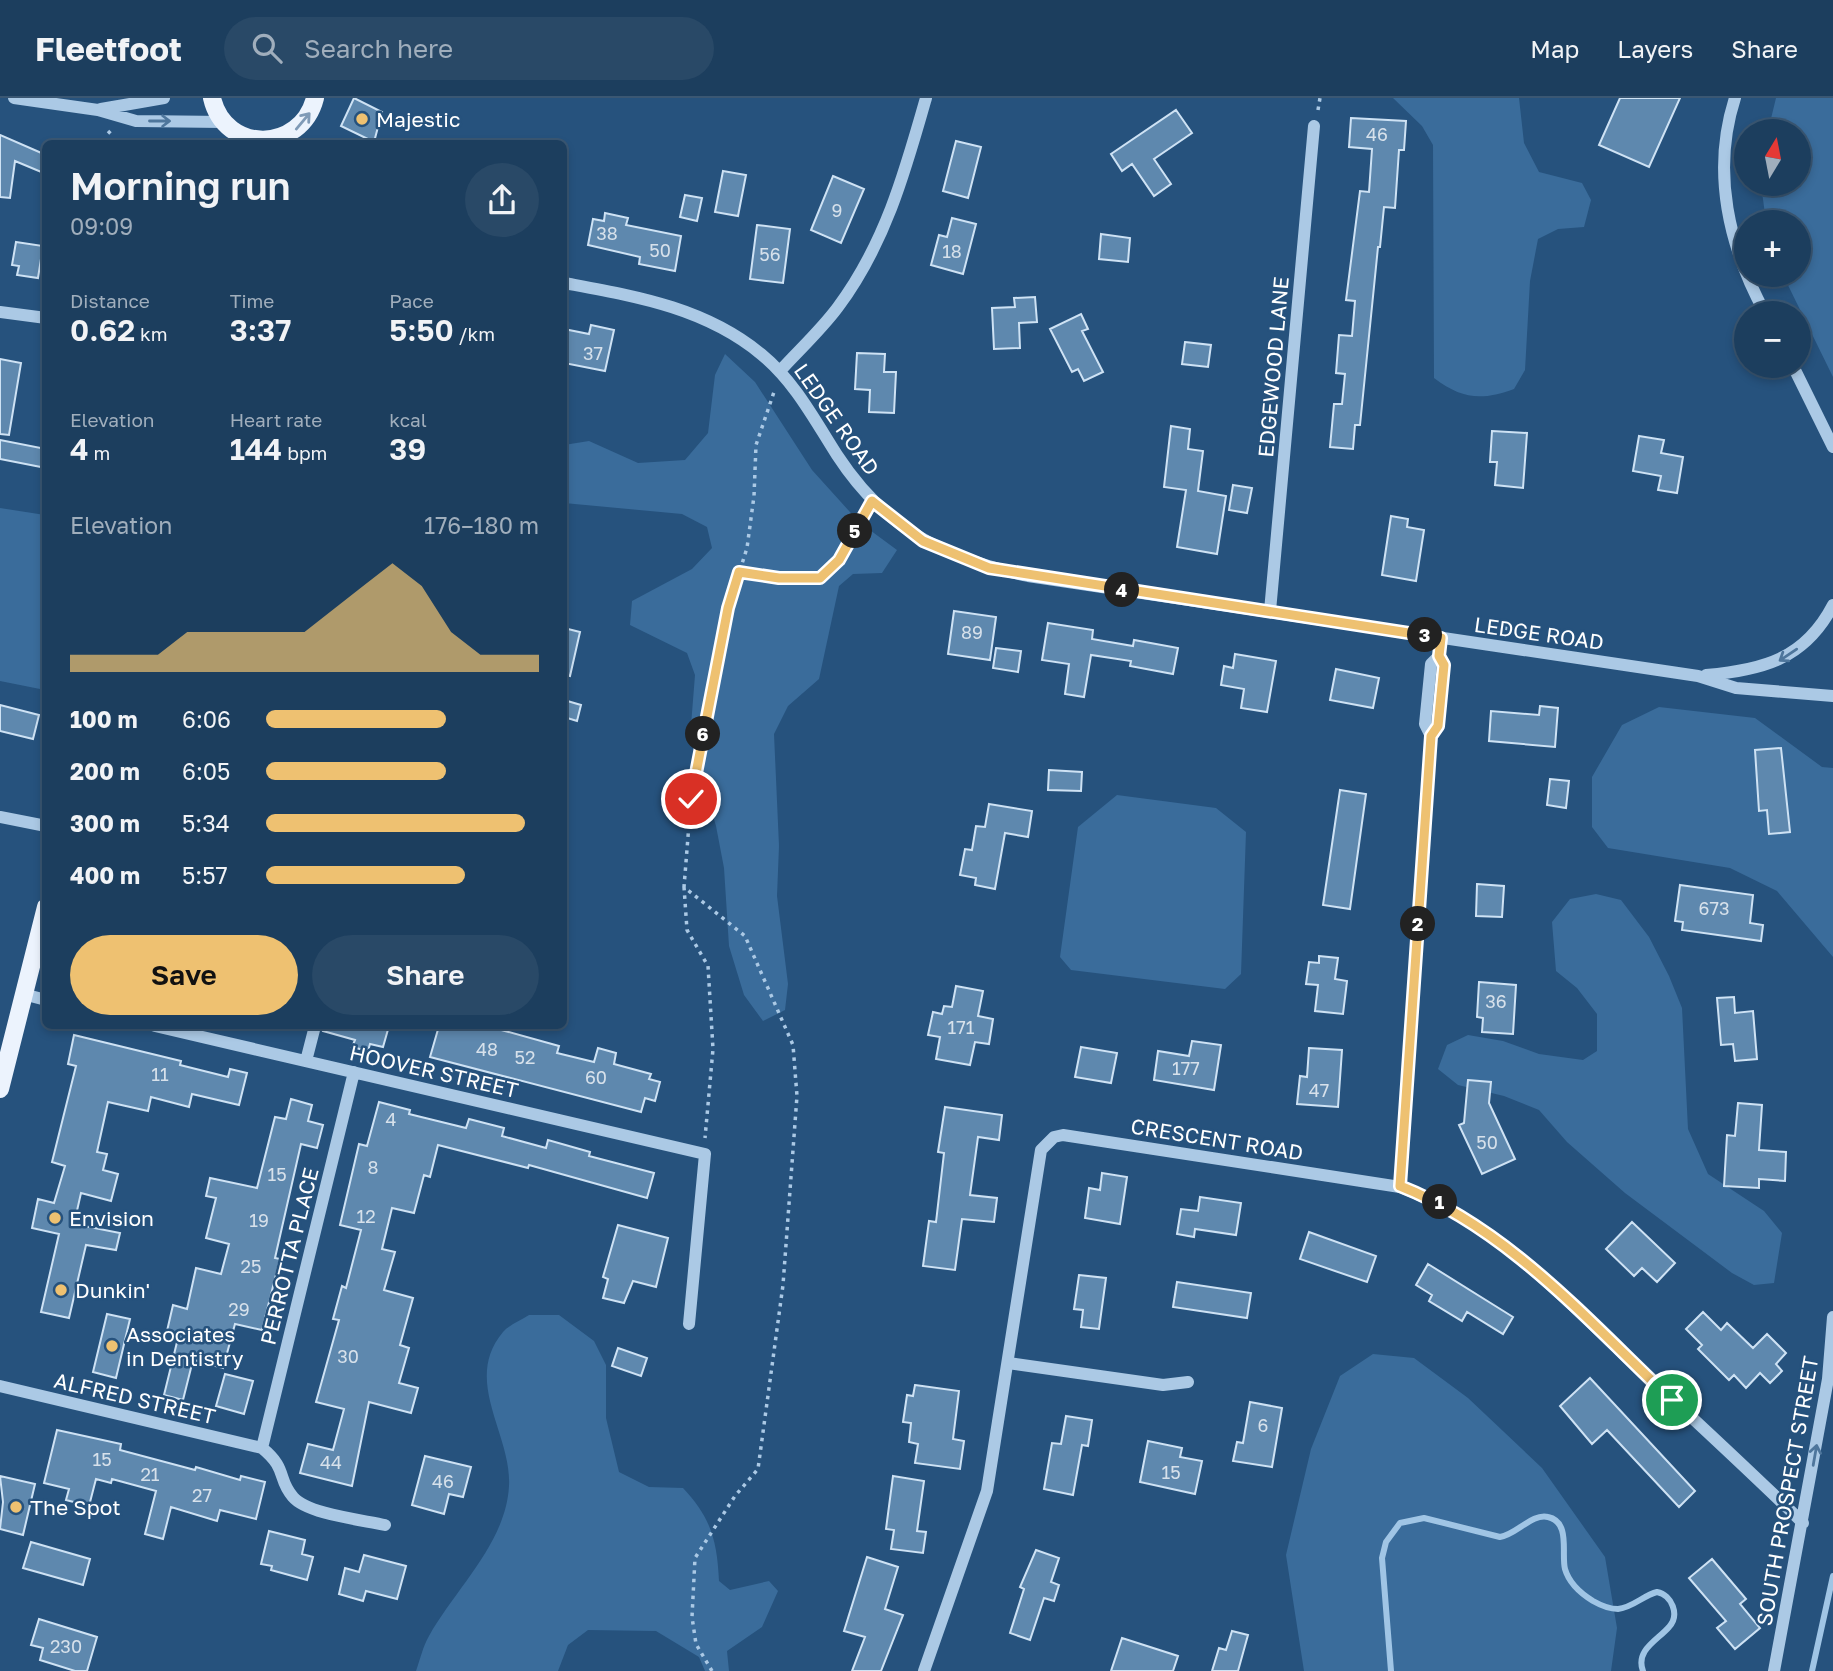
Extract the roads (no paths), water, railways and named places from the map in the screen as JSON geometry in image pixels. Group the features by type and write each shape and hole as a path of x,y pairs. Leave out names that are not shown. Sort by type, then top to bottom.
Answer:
{"main road":[{"path":"212,98 229,132 257,139 280,140 303,124 315,98"},
{"path":"0,1089 42,921"}],"street":[{"path":"15,98 98,110 136,121 229,132"},
{"path":"98,110 164,98"},
{"path":"780,372 838,307 869,260 901,184 926,98"},
{"path":"1735,98 1723,159 1726,206 1737,250 1760,301"},
{"name":"EDGEWOOD LANE","path":"1270,611 1314,126"},
{"name":"LEDGE ROAD","path":"567,284 653,300 698,316 743,340 780,372 872,501 923,541 989,568 1698,676 1736,688 1833,696"},
{"path":"0,312 42,317"},
{"path":"1799,378 1833,447"},
{"name":"LEDGE ROAD","path":"1698,676 1735,673 1773,664 1806,642 1833,605"},
{"path":"1400,1186 1431,736 1425,724 1432,664 1439,656 1441,638"},
{"path":"0,817 42,825"},
{"path":"23,994 42,999"},
{"name":"HOOVER STREET","path":"168,1029 705,1154 689,1324"},
{"path":"306,1061 314,1029"},
{"name":"PERROTTA PLACE","path":"262,1448 354,1072"},
{"name":"CRESCENT ROAD","path":"924,1671 987,1491 1009,1363 1038,1160 1041,1150 1054,1137 1074,1136 1400,1186 1438,1201 1467,1217 1526,1262 1803,1523"},
{"name":"SOUTH PROSPECT STREET","path":"1774,1671 1828,1379 1833,1317"},
{"path":"1009,1363 1163,1385 1188,1382"},
{"name":"ALFRED STREET","path":"0,1385 262,1448"},
{"path":"262,1448 280,1464 294,1499 306,1507 385,1525"}],"waterway":[{"path":"1391,1671 1382,1558 1386,1542 1400,1523 1424,1518 1500,1537 1542,1517 1555,1520 1560,1525 1564,1539 1565,1569 1569,1579 1588,1598 1605,1607 1618,1609 1657,1592 1670,1601 1674,1617 1669,1627 1645,1651 1641,1664 1643,1671"},
{"path":"1812,1671 1833,1576"}],"place":[{"name":"Majestic","path":"362,119"},
{"name":"Envision","path":"55,1218"},
{"name":"Dunkin'","path":"61,1290"},
{"name":"Associates in Dentistry","path":"112,1346"},
{"name":"The Spot","path":"16,1507"}]}
